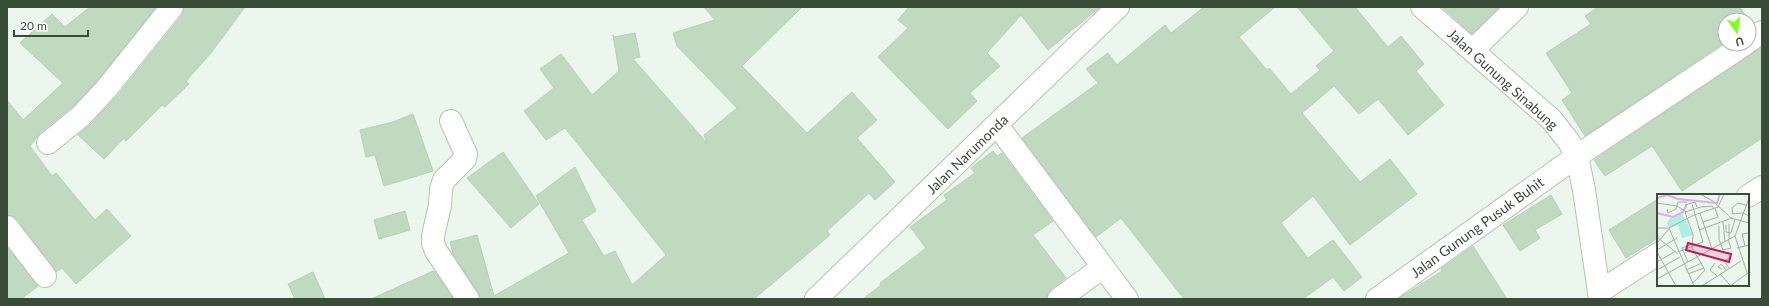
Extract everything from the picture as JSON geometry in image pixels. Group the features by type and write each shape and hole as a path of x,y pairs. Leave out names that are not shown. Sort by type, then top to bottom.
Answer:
{"street":[{"path":"48,143 80,116 107,88 172,7"},
{"name":"Jalan Narumonda","path":"816,299 1118,7"},
{"name":"Jalan Gunung Sinabung","path":"1422,7 1551,119 1569,142 1576,156 1584,190 1599,295"},
{"path":"1473,50 1516,7"},
{"name":"Jalan Gunung Pusuk Buhit","path":"1377,299 1576,156 1733,52"},
{"path":"451,121 466,154 465,159 444,180 441,189 440,205 433,243 436,251 468,299"},
{"path":"997,125 1127,299"},
{"path":"1749,195 1762,187"},
{"path":"7,227 45,276"},
{"path":"1599,295 1657,255"},
{"path":"1059,299 1103,267"}],"building":[{"path":"90,7 156,7 98,80 72,107 40,133 30,146 52,176 56,173 95,220 107,209 131,236 76,284 62,268 56,272 17,219 7,215 7,100 23,120 63,83 20,43 52,14 65,27"},
{"path":"184,7 245,7 211,53 186,81 189,84 165,107 162,105 126,141 124,138 104,159 78,135 90,125 117,96 182,15"},
{"path":"704,7 802,7 742,66 807,133 852,92 877,120 857,138 895,182 875,200 869,193 827,231 830,235 754,299 480,299 478,292 453,254 450,242 477,235 494,296 569,253 536,196 575,167 596,211 582,220 604,256 615,251 632,285 666,255 565,128 546,140 524,111 554,88 540,69 561,54 592,95 619,71 613,35 614,37 635,33 640,57 633,59 707,143 704,135 737,108 677,46 673,33 715,20"},
{"path":"909,7 1100,7 1048,50 1021,15 987,53 1000,66 970,93 977,101 948,129 878,57 908,28 898,20"},
{"path":"1204,7 1275,7 1239,37 1267,70 1269,68 1291,94 1320,70 1316,66 1334,51 1297,7 1355,7 1388,47 1401,36 1424,64 1416,71 1444,105 1408,135 1378,99 1359,114 1334,86 1302,113 1360,182 1390,159 1417,194 1350,245 1313,196 1281,223 1308,258 1333,240 1362,277 1344,291 1333,277 1303,299 1184,299 1121,218 1096,237 1022,138 1098,83 1086,69 1108,53 1117,65 1165,25 1171,33"},
{"path":"1442,7 1499,7 1472,34"},
{"path":"1598,7 1740,7 1743,12 1717,12 1717,47 1585,136 1562,100 1572,93 1546,53 1591,24 1585,16"},
{"path":"1762,47 1762,138 1682,191 1652,146 1605,176 1594,160 1755,52 1757,52"},
{"path":"413,114 433,171 384,186 375,155 366,157 360,130 393,122"},
{"path":"993,151 997,156 1002,153 1053,221 1033,235 1066,278 1051,289 1047,299 863,299 881,285 880,283 926,248 910,227 947,200 944,195 975,173 971,168"},
{"path":"503,152 539,204 511,228 467,178"},
{"path":"1551,195 1562,214 1535,230 1540,238 1520,251 1503,225"},
{"path":"1657,200 1657,239 1626,258 1609,230"},
{"path":"405,211 410,230 379,239 374,220"},
{"path":"1473,246 1507,299 1398,299 1442,271 1441,269"},
{"path":"7,247 38,286 21,299 7,299"},
{"path":"434,271 453,299 371,299 431,272"},
{"path":"313,272 325,299 295,299 288,284"}]}
